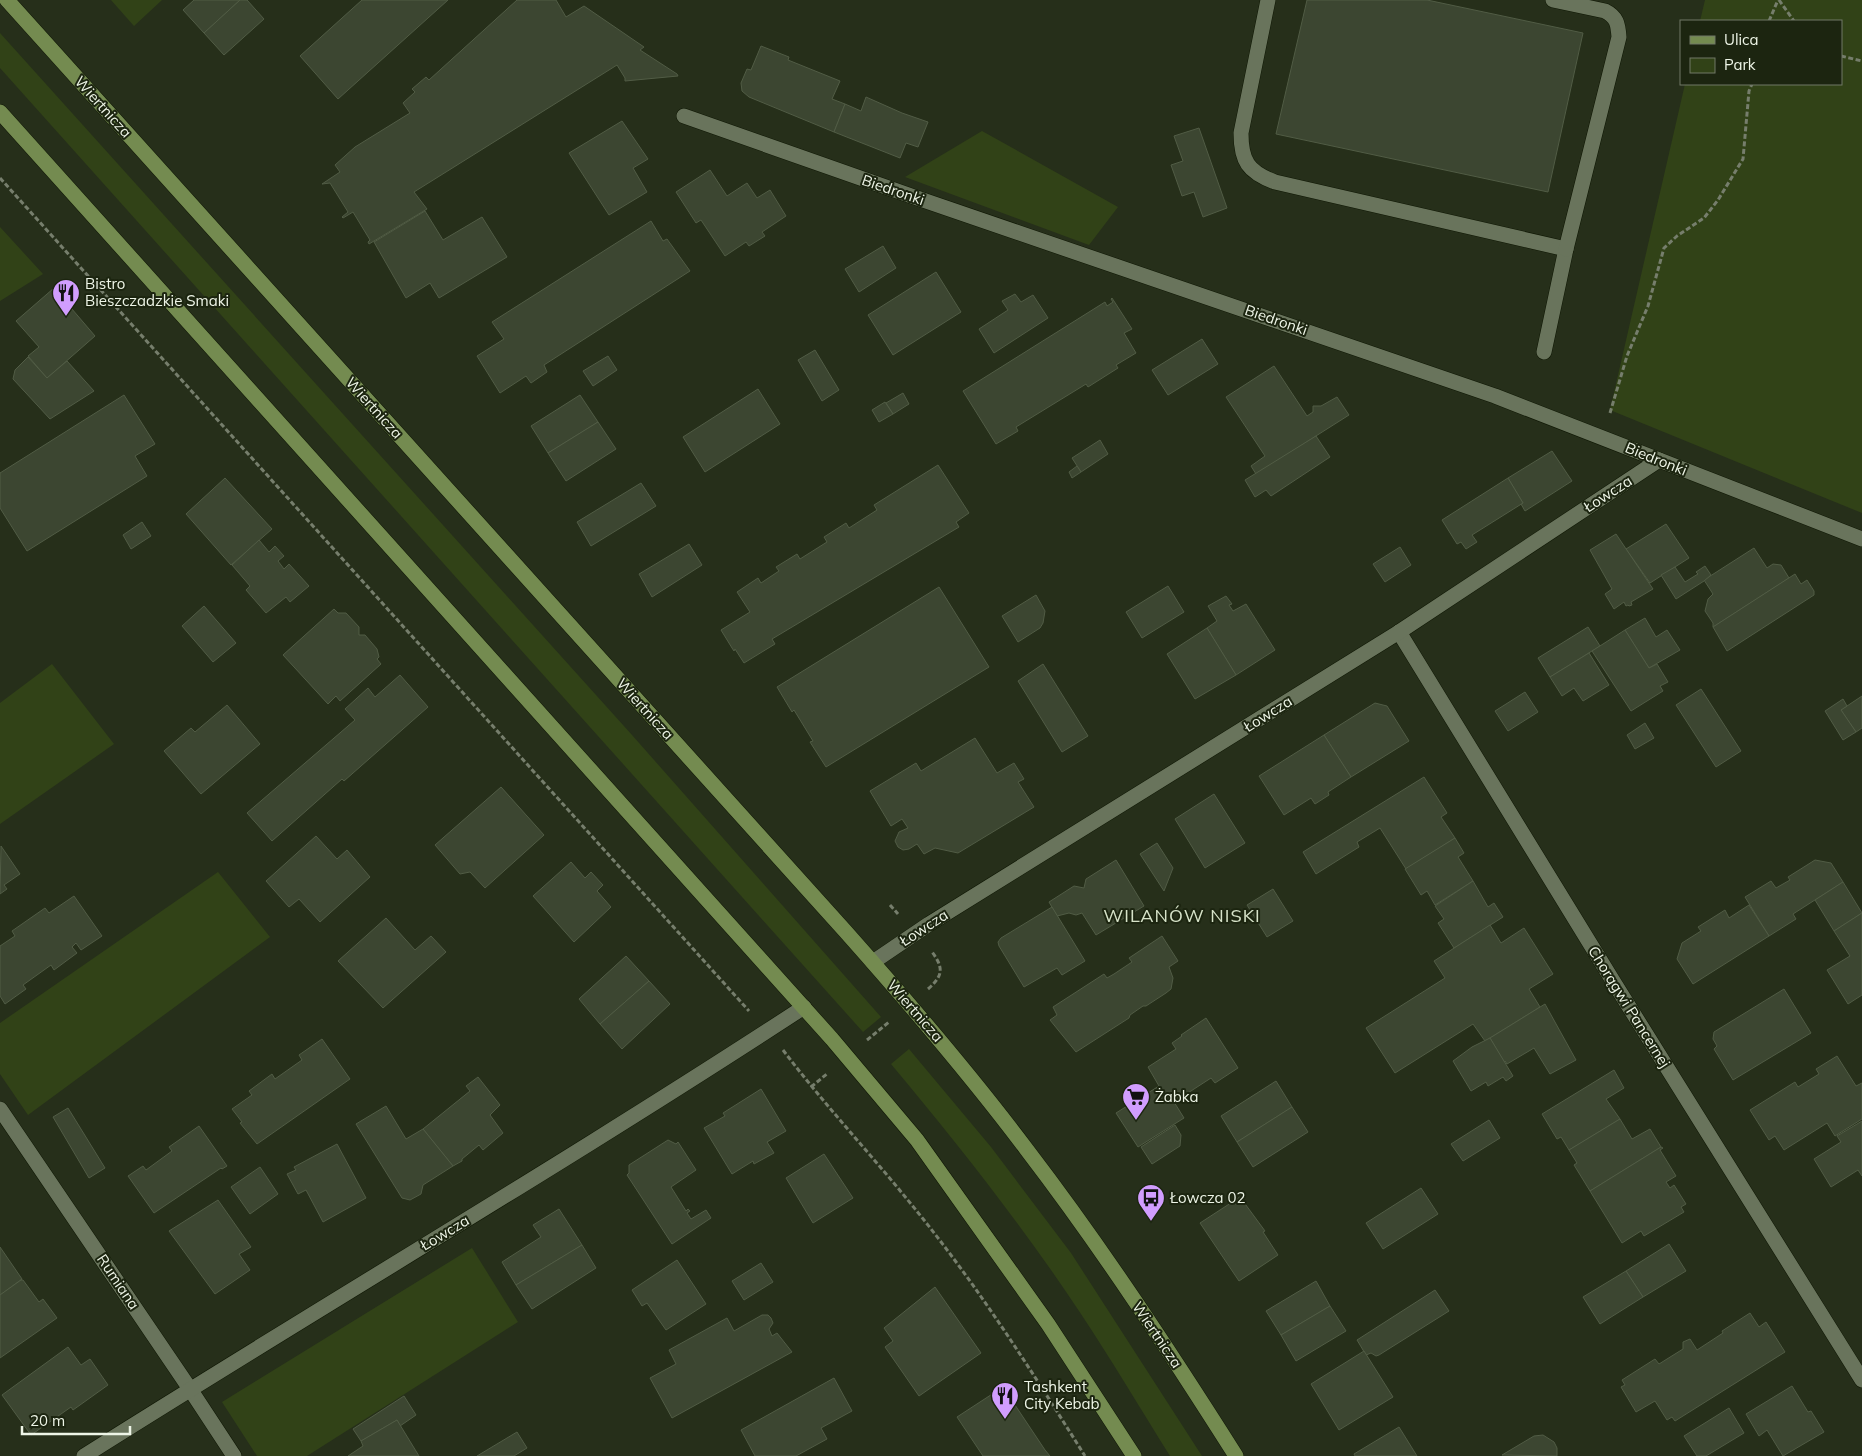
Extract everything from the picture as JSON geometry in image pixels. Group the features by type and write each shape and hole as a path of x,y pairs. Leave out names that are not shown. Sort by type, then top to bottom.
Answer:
{"main road":[{"name":"Wiertnicza","path":"7,0 873,962 955,1057 1028,1150 1104,1255 1236,1456"},
{"path":"0,112 804,1007 917,1140 1048,1324 1134,1456"}],"street":[{"path":"1268,0 1242,133 1242,151 1250,168 1275,182 1566,249"},
{"path":"1544,352 1566,249 1619,37 1618,24 1613,15 1605,11 1553,0"},
{"name":"Biedronki","path":"684,116 920,199 1496,396 1862,539"},
{"name":"Łowcza","path":"873,962 929,924 1399,632 1659,460"},
{"name":"Chorągwi Pancernej","path":"1399,632 1613,981 1862,1380"},
{"name":"Łowcza","path":"84,1456 498,1200 804,1007"},
{"name":"Rumiana","path":"0,1110 234,1456"}],"path":[{"path":"1769,20 1779,0 1793,20"},
{"path":"1842,56 1862,62"},
{"path":"1603,437 1627,356 1648,306 1664,248 1677,236 1704,218 1718,200 1743,159 1749,91 1752,85"},
{"path":"0,178 750,1012"},
{"path":"930,987 937,981 941,973 940,965 931,951"},
{"path":"868,1039 888,1023"},
{"path":"780,1046 811,1087 912,1204 956,1263 1026,1361 1085,1456"},
{"path":"811,1087 825,1075"}],"green space":[{"path":"111,0 162,0 134,26"},
{"path":"1705,0 1862,0 1862,513 1610,410 1685,85 1842,85 1842,20 1700,20"},
{"path":"0,33 632,735 881,1017 863,1032 0,68"},
{"path":"982,131 1118,207 1089,245 905,177"},
{"path":"0,227 43,274 0,301"},
{"path":"52,664 114,744 0,824 0,703"},
{"path":"218,872 270,937 28,1115 0,1074 0,1023"},
{"path":"909,1049 991,1147 1071,1253 1202,1456 1170,1456 1091,1329 1035,1247 964,1154 891,1064"},
{"path":"472,1248 518,1322 307,1456 257,1456 222,1402"}],"building":[{"path":"194,0 240,0 204,33 183,10"},
{"path":"240,0 247,0 264,19 224,55 204,33"},
{"path":"362,0 448,0 338,99 300,56"},
{"path":"517,0 556,0 566,17 584,6 644,47 640,50 678,76 625,81 617,65 414,192 427,209 369,244 370,240 353,212 343,218 348,212 330,183 322,184 340,172 335,165 355,147 410,113 403,103 415,92 412,89 426,77 429,80"},
{"path":"1307,0 1427,0 1583,33 1548,192 1276,134"},
{"path":"761,46 789,57 788,60 840,81 832,99 845,104 834,132 749,97 742,91 741,83 747,69 751,70"},
{"path":"866,97 928,122 918,147 906,143 900,158 834,132 845,104 861,111"},
{"path":"622,121 648,159 633,168 647,192 609,215 569,153"},
{"path":"1199,128 1227,208 1203,217 1194,192 1182,196 1171,165 1183,161 1174,136"},
{"path":"710,170 727,196 747,183 757,198 770,190 786,216 762,232 765,236 749,246 746,242 725,256 701,220 696,223 676,192"},
{"path":"425,211 443,240 482,217 507,257 439,298 430,283 406,298 374,242"},
{"path":"651,221 663,241 667,239 690,271 544,365 547,372 531,383 526,376 500,393 477,356 504,339 492,322"},
{"path":"883,246 896,268 859,292 845,269"},
{"path":"936,272 961,312 893,355 868,315"},
{"path":"54,288 95,336 47,378 28,356 39,347 16,321"},
{"path":"1015,294 1021,302 1033,295 1048,318 994,353 979,329 1008,310 1002,301"},
{"path":"1112,298 1132,329 1124,333 1136,353 1116,365 1118,368 1088,387 1086,384 1016,427 1018,431 996,444 963,391 1105,302 1107,306 1113,302"},
{"path":"1202,339 1218,364 1168,395 1152,370"},
{"path":"815,350 839,390 822,401 798,360"},
{"path":"608,356 617,370 593,386 583,371"},
{"path":"28,357 47,378 67,361 94,391 50,419 13,379 15,370"},
{"path":"1274,366 1307,416 1313,412 1313,406 1321,406 1337,397 1349,415 1256,474 1251,466 1265,456 1226,397"},
{"path":"758,389 780,424 705,472 683,437"},
{"path":"903,393 909,404 893,414 886,403"},
{"path":"124,395 155,444 135,456 147,476 27,551 0,508 0,473"},
{"path":"580,395 598,422 548,453 531,426"},
{"path":"885,402 893,414 879,422 872,410"},
{"path":"598,422 616,449 566,481 548,453"},
{"path":"1316,436 1330,457 1271,496 1266,490 1255,497 1245,480"},
{"path":"1100,440 1108,454 1081,472 1072,458"},
{"path":"1552,451 1572,481 1525,511 1521,504 1523,503 1508,478"},
{"path":"938,465 969,513 956,522 959,527 772,639 775,644 744,663 721,630 750,612 737,592 758,578 761,583 779,571 776,567 797,554 800,559 827,542 824,537 846,523 849,528 877,510 874,505"},
{"path":"1077,466 1081,472 1072,478 1069,472"},
{"path":"225,478 272,529 231,565 186,514"},
{"path":"1508,478 1523,503 1472,535 1477,542 1466,549 1461,542 1457,544 1442,520"},
{"path":"641,483 656,506 591,546 577,522"},
{"path":"142,522 151,536 131,549 123,535"},
{"path":"1666,524 1689,558 1650,583 1626,549"},
{"path":"1616,534 1653,589 1631,602 1632,605 1626,606 1624,602 1614,609 1605,594 1612,589 1590,550"},
{"path":"259,540 269,552 275,546 284,556 278,561 284,569 289,564 309,586 290,602 286,597 266,613 246,590 250,586 232,565"},
{"path":"689,544 702,565 652,597 639,574"},
{"path":"1400,547 1411,565 1385,582 1373,564"},
{"path":"1754,548 1767,568 1773,564 1781,565 1789,578 1713,627 1713,623 1705,611 1708,599 1713,594 1704,580"},
{"path":"1705,566 1711,575 1676,599 1661,575 1675,567 1685,582 1698,574 1696,572"},
{"path":"1795,574 1801,584 1807,580 1814,591 1814,595 1727,651 1713,627"},
{"path":"1168,586 1184,612 1142,638 1126,612"},
{"path":"939,587 989,667 826,767 810,742 813,741 777,687"},
{"path":"1036,595 1045,611 1043,623 1040,628 1018,642 1002,616"},
{"path":"1226,596 1232,604 1229,605 1233,611 1246,604 1275,650 1236,675 1207,628 1217,621 1208,606"},
{"path":"204,606 236,643 213,662 182,626"},
{"path":"334,609 338,613 346,613 359,627 359,635 365,635 377,649 379,657 377,659 381,664 340,701 336,696 328,704 283,655"},
{"path":"1645,618 1656,637 1667,630 1680,650 1649,668 1625,630"},
{"path":"1588,627 1600,646 1550,677 1538,658"},
{"path":"1207,628 1236,675 1195,699 1167,654"},
{"path":"1625,630 1649,668 1657,664 1668,682 1660,686 1663,691 1631,711 1592,651"},
{"path":"1589,653 1609,685 1583,701 1574,688 1562,696 1550,677"},
{"path":"1043,664 1088,736 1062,752 1018,681"},
{"path":"400,675 428,707 272,841 247,813 355,720 345,709 368,688 375,697"},
{"path":"1701,689 1741,751 1716,767 1676,705"},
{"path":"1525,692 1538,712 1508,731 1495,711"},
{"path":"1862,696 1862,728 1856,732 1841,710"},
{"path":"1843,699 1847,706 1841,710 1856,732 1843,740 1825,711"},
{"path":"1375,703 1387,706 1409,741 1351,777 1324,735"},
{"path":"227,705 260,744 201,794 164,751 191,728 195,732"},
{"path":"1645,723 1654,738 1635,749 1627,735"},
{"path":"1324,735 1351,777 1328,792 1329,795 1315,804 1311,798 1284,815 1259,776"},
{"path":"975,738 997,773 1014,763 1024,779 1018,782 1034,807 958,853 935,848 924,854 917,844 903,850 898,847 895,841 899,832 908,828 902,819 891,826 870,791 916,763 921,771"},
{"path":"1424,777 1447,813 1441,817 1455,838 1406,869 1380,828 1357,842 1359,847 1316,874 1303,852"},
{"path":"501,787 544,835 485,888 470,872 460,874 435,845"},
{"path":"1214,794 1245,843 1205,868 1175,819"},
{"path":"316,836 337,859 347,850 370,877 320,922 299,899 289,907 266,881"},
{"path":"1455,838 1464,853 1458,857 1473,881 1435,905 1427,891 1421,895 1405,869"},
{"path":"1157,843 1173,868 1164,891 1140,854"},
{"path":"1,846 20,874 4,885 7,889 0,894"},
{"path":"1116,860 1144,906 1096,935 1082,913 1076,915 1069,913 1057,916 1049,902 1074,886 1084,888 1086,879"},
{"path":"1815,860 1831,863 1843,882 1793,914 1796,919 1769,936 1745,897 1771,881 1776,888 1790,880 1788,877"},
{"path":"571,862 585,878 591,872 603,885 597,891 611,907 574,942 533,896"},
{"path":"1473,881 1488,907 1494,903 1503,917 1454,948 1438,923 1444,919 1435,906"},
{"path":"1843,882 1862,913 1834,931 1815,900"},
{"path":"1273,889 1293,921 1267,937 1247,905"},
{"path":"74,896 102,936 81,950 76,943 72,947 77,953 54,970 51,965 23,985 26,989 5,1004 0,996 0,946 15,936 12,931 45,908 49,913"},
{"path":"1749,905 1769,936 1693,984 1677,959 1682,943 1701,931 1698,927 1725,910 1729,918"},
{"path":"1052,907 1085,961 1062,975 1057,968 1024,987 998,942 1001,938"},
{"path":"1862,913 1862,995 1848,1004 1827,970 1850,956 1834,931"},
{"path":"386,918 415,950 431,936 446,952 383,1008 338,961"},
{"path":"1490,925 1501,943 1524,928 1553,974 1529,989 1540,1007 1485,1041 1473,1024 1395,1073 1366,1028 1445,978 1434,961"},
{"path":"1162,936 1178,961 1169,967 1173,978 1171,989 1076,1052 1050,1020 1057,1015 1053,1007 1104,974 1107,978 1114,974 1132,962 1129,958"},
{"path":"626,956 649,981 600,1024 579,999"},
{"path":"649,981 670,1004 622,1049 600,1024"},
{"path":"1784,989 1811,1033 1733,1080 1714,1049 1717,1046 1713,1039 1714,1032"},
{"path":"1545,1004 1576,1060 1550,1074 1534,1048 1507,1064 1504,1062 1490,1038"},
{"path":"1206,1018 1238,1068 1215,1083 1211,1078 1174,1102 1184,1118 1138,1147 1116,1113 1159,1086 1148,1067 1176,1049 1172,1043"},
{"path":"1490,1038 1513,1076 1506,1081 1503,1077 1488,1086 1486,1082 1471,1091 1453,1061 1472,1047"},
{"path":"322,1039 350,1079 257,1144 240,1123 242,1122 232,1109 252,1095 249,1091 272,1074 275,1079 302,1060 299,1055"},
{"path":"1837,1056 1856,1086 1862,1083 1862,1119 1835,1136 1827,1123 1784,1150 1775,1136 1769,1140 1750,1110 1795,1082 1798,1087 1819,1074 1816,1069"},
{"path":"1614,1070 1624,1088 1606,1099 1620,1119 1569,1150 1561,1137 1557,1139 1542,1114"},
{"path":"478,1077 500,1105 490,1115 503,1133 483,1150 479,1145 462,1161 453,1166 423,1129 470,1091 466,1086"},
{"path":"1276,1081 1292,1107 1237,1142 1221,1116"},
{"path":"761,1089 786,1131 767,1142 774,1153 754,1164 753,1161 732,1174 704,1128 725,1116 723,1113"},
{"path":"386,1106 406,1139 423,1129 453,1166 423,1185 421,1194 410,1200 402,1198 356,1124"},
{"path":"1292,1107 1308,1132 1253,1167 1237,1142"},
{"path":"68,1108 105,1168 89,1178 53,1117"},
{"path":"1620,1119 1632,1139 1650,1129 1661,1147 1590,1191 1574,1165 1577,1163 1569,1150"},
{"path":"1489,1120 1500,1138 1463,1161 1451,1144"},
{"path":"1862,1121 1862,1176 1858,1170 1831,1187 1814,1159 1841,1142 1837,1136"},
{"path":"1175,1125 1181,1135 1180,1146 1152,1164 1141,1147"},
{"path":"199,1126 227,1166 221,1168 154,1213 128,1176 143,1166 146,1170 172,1151 169,1147"},
{"path":"668,1140 676,1144 678,1142 696,1170 671,1187 686,1211 688,1209 690,1211 687,1213 691,1219 706,1210 711,1218 672,1244 627,1175 629,1173 629,1165"},
{"path":"337,1144 366,1198 323,1222 306,1190 298,1194 287,1174 296,1170 294,1167"},
{"path":"1661,1147 1663,1148 1660,1150 1676,1176 1666,1182 1670,1188 1674,1185 1686,1204 1681,1207 1684,1212 1644,1236 1641,1231 1622,1243 1590,1191"},
{"path":"824,1154 853,1198 813,1223 786,1178"},
{"path":"260,1167 278,1194 250,1214 231,1187"},
{"path":"1421,1188 1438,1214 1383,1249 1366,1223"},
{"path":"1240,1197 1265,1231 1263,1232 1278,1255 1239,1281 1200,1223"},
{"path":"218,1200 251,1247 239,1254 250,1270 215,1294 169,1231"},
{"path":"559,1209 582,1245 516,1285 502,1262 541,1237 533,1225"},
{"path":"1669,1244 1686,1271 1643,1297 1626,1271"},
{"path":"582,1245 596,1268 532,1309 516,1285"},
{"path":"0,1247 22,1279 0,1295"},
{"path":"677,1260 706,1304 666,1330 647,1303 642,1306 632,1290"},
{"path":"761,1263 773,1282 744,1300 732,1281"},
{"path":"1626,1271 1643,1297 1600,1324 1583,1297"},
{"path":"23,1280 39,1302 43,1299 57,1318 0,1358 0,1295"},
{"path":"1316,1281 1330,1306 1281,1335 1266,1311"},
{"path":"935,1287 981,1353 919,1396 885,1347 893,1341 884,1328"},
{"path":"1435,1290 1449,1311 1379,1355 1376,1356 1371,1353 1366,1355 1357,1340"},
{"path":"1330,1306 1346,1331 1296,1361 1281,1335"},
{"path":"1750,1313 1759,1327 1766,1322 1785,1352 1675,1421 1672,1417 1667,1420 1655,1401 1636,1412 1621,1387 1625,1385 1622,1380 1655,1359 1659,1364 1683,1349 1683,1342 1690,1339 1697,1350"},
{"path":"762,1315 768,1315 771,1318 773,1323 769,1329 772,1336 777,1333 792,1352 672,1418 650,1378 676,1364 669,1350 727,1318 734,1331"},
{"path":"68,1347 81,1365 90,1359 108,1385 73,1410 71,1407 31,1435 2,1395"},
{"path":"1364,1351 1393,1397 1339,1430 1311,1384"},
{"path":"834,1378 852,1411 821,1428 827,1439 796,1456 755,1456 741,1430"},
{"path":"1792,1386 1808,1412 1811,1411 1824,1432 1783,1456 1767,1430 1759,1436 1746,1414"},
{"path":"1003,1387 1050,1456 983,1456 957,1417"},
{"path":"404,1396 416,1415 400,1426 397,1420 361,1441 353,1429"},
{"path":"1729,1408 1744,1433 1706,1456 1697,1456 1684,1436"},
{"path":"397,1420 419,1456 348,1456 363,1446 361,1441"},
{"path":"1399,1427 1417,1456 1355,1456 1354,1454"},
{"path":"517,1432 527,1448 514,1456 477,1456"},
{"path":"1543,1435 1554,1442 1557,1448 1557,1456 1502,1455 1534,1436"}],"place":[{"name":"Bistro Bieszczadzkie Smaki","path":"66,317"},
{"name":"Żabka","path":"1136,1121"},
{"name":"Łowcza 02","path":"1151,1222"},
{"name":"Tashkent City Kebab","path":"1005,1420"}],"district":[{"name":"WILANÓW NISKI","path":"1182,916"}]}
